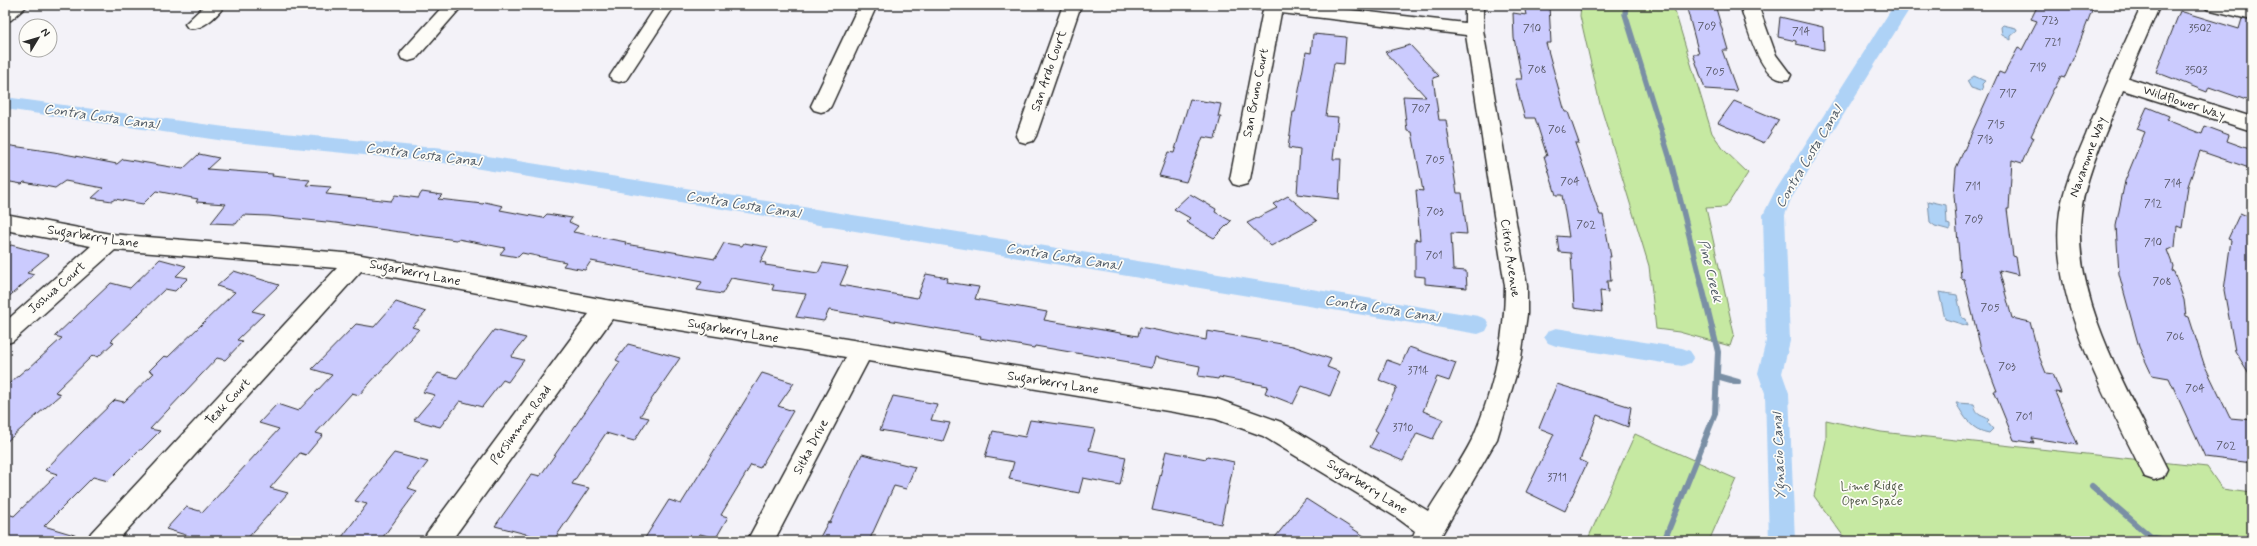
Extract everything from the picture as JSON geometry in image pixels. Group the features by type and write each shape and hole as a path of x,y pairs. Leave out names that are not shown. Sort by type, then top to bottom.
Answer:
{"street":[{"path":"5,16 19,5"},
{"path":"194,24 216,5"},
{"path":"409,55 454,5"},
{"path":"619,76 666,5"},
{"path":"821,106 868,5"},
{"name":"San Ardo Court","path":"1026,136 1072,5"},
{"name":"Citrus Avenue","path":"1428,535 1485,439 1500,396 1516,314 1516,286 1474,30 1474,5"},
{"path":"1749,5 1767,57 1782,75"},
{"name":"Navaronne Way","path":"2151,5 2116,81 2074,190 2070,215 2072,270 2085,318 2154,469"},
{"path":"2214,5 2252,15"},
{"path":"1267,6 1474,30"},
{"name":"San Bruno Court","path":"1240,179 1267,6"},
{"name":"Wildflower Way","path":"2116,81 2252,124"},
{"name":"Sugarberry Lane","path":"5,222 110,242 356,262 606,309 1216,409 1272,429 1405,509 1428,535"},
{"name":"Joshua Court","path":"5,335 110,242"},
{"name":"Teak Court","path":"100,541 356,262"},
{"name":"Persimmon Road","path":"436,541 606,309"},
{"name":"Sitka Drive","path":"760,541 861,352"}],"green space":[{"path":"1581,5 1673,5 1712,133 1724,150 1748,173 1726,207 1706,208 1734,334 1730,346 1679,332 1656,329 1649,266 1600,104 1580,16"},
{"name":"Lime Ridge Open Space","path":"1826,420 1881,432 2207,467 2222,489 2252,493 2252,541 1847,541 1814,496 1826,441"},
{"path":"1635,434 1736,479 1709,541 1587,541"}],"water":[{"path":"2003,25 2016,28 2017,31 2011,36 2011,40 2002,35 2001,27"},
{"path":"1974,76 1985,81 1982,84 1983,89 1981,91 1971,88 1967,81"},
{"path":"1928,201 1946,205 1947,224 1950,225 1950,230 1935,226 1930,222"},
{"path":"1939,292 1957,295 1962,318 1966,319 1968,326 1945,319"},
{"path":"1956,403 1974,404 1977,413 1989,420 1987,422 1993,429 1989,433 1973,426"}],"building":[{"path":"1524,5 1549,5 1551,43 1546,43 1565,112 1568,112 1579,143 1575,143 1600,215 1603,215 1611,257 1609,257 1611,281 1607,281 1608,292 1600,291 1602,312 1574,308 1571,253 1559,252 1557,236 1569,237 1562,195 1556,195 1544,156 1547,156 1535,118 1525,118 1521,104 1515,79 1522,79 1514,38 1513,13 1526,15"},
{"path":"1686,5 1715,5 1728,50 1722,50 1737,91 1705,89 1693,54 1699,54"},
{"path":"2038,5 2094,5 2065,77 2061,76 2054,88 2031,136 2033,137 2022,163 2012,160 2009,209 2007,209 2013,256 2016,257 2019,275 1999,270 2012,318 2030,322 2039,356 2046,373 2053,374 2061,393 2055,392 2078,445 2032,438 2034,443 2014,440 1994,391 1997,391 1981,349 1964,279 1961,278 1954,195 1956,168 1999,72 2004,74 2018,48 2022,50 2037,21 2031,19"},
{"path":"2180,11 2239,29 2242,19 2252,21 2252,102 2209,87 2207,92 2156,72"},
{"path":"1780,17 1823,27 1824,50 1796,44 1796,41 1778,37"},
{"path":"1313,34 1346,37 1344,64 1334,63 1326,116 1338,117 1333,159 1341,159 1339,199 1297,194 1300,150 1288,148 1293,112 1295,112 1306,52 1311,53"},
{"path":"1410,45 1439,76 1433,78 1439,120 1446,120 1457,193 1462,193 1467,234 1451,233 1453,270 1466,271 1467,288 1425,284 1425,277 1415,276 1415,239 1420,240 1416,190 1423,191 1412,132 1407,131 1403,96 1426,97 1385,52"},
{"path":"1190,99 1221,104 1218,117 1221,117 1215,139 1203,137 1186,182 1159,176 1168,152 1174,153"},
{"path":"1734,101 1779,120 1764,143 1718,123"},
{"path":"2147,107 2169,116 2167,120 2202,134 2205,126 2229,135 2227,141 2252,150 2252,169 2200,151 2188,186 2182,228 2177,226 2175,247 2167,250 2173,266 2172,271 2174,272 2184,300 2186,316 2189,317 2204,364 2230,418 2252,420 2252,463 2205,457 2169,378 2152,375 2139,347 2119,274 2116,226 2125,181 2145,132 2137,129"},
{"path":"5,145 54,152 117,164 123,159 183,169 199,154 219,158 207,169 273,174 272,176 310,180 306,185 331,187 326,194 391,201 395,195 418,198 422,192 442,195 438,199 483,204 485,202 503,206 500,210 543,218 547,214 572,218 569,222 578,226 573,232 626,242 625,244 715,259 724,243 742,246 744,243 768,247 760,262 766,263 765,265 818,273 823,263 848,267 840,285 917,298 926,274 948,278 946,282 979,287 975,299 1047,312 1044,320 1138,336 1140,327 1206,340 1207,331 1293,346 1331,359 1327,367 1340,372 1330,396 1302,386 1293,404 1265,393 1268,386 1219,377 1218,379 1198,376 1200,366 1155,357 1152,368 1129,364 1129,362 1035,346 1034,348 980,338 981,336 829,310 824,321 796,317 806,294 772,290 774,285 731,278 722,294 697,290 702,282 591,261 585,270 563,266 566,262 522,253 518,257 500,254 505,248 458,239 456,240 336,223 269,216 243,215 236,224 211,223 226,204 196,202 198,199 156,191 143,204 115,199 112,201 92,198 103,188 65,181 55,188 24,182 22,184 5,181"},
{"path":"1190,194 1216,209 1215,212 1231,221 1214,238 1186,222 1190,218 1174,209"},
{"path":"1288,196 1317,221 1271,246 1247,223 1277,208 1273,204"},
{"path":"2240,213 2252,218 2252,378 2235,351 2224,290 2231,240 2228,239"},
{"path":"11,245 49,255 27,273 34,275 5,300 5,250"},
{"path":"160,259 186,266 176,276 188,278 175,291 165,289 111,341 114,342 98,357 93,355 55,392 61,394 5,443 5,387 26,369 28,369 62,338 55,336 111,283 130,288"},
{"path":"234,271 279,285 252,311 264,314 237,340 243,341 225,360 217,358 150,429 160,431 141,450 139,450 108,481 93,477 44,526 81,537 81,541 5,541 5,513 14,516 57,474 45,470 81,433 115,400 124,402 154,373 149,371 164,356 168,357 235,292 217,286"},
{"path":"396,302 426,312 412,327 419,329 359,395 352,393 316,433 323,435 306,455 300,453 270,488 288,493 245,541 205,541 166,529 186,507 203,512 279,429 259,423 277,404 298,411 332,375 312,369 356,324 374,327"},
{"path":"494,330 526,338 511,357 524,360 508,382 503,380 482,407 460,401 440,427 414,420 435,395 423,392 438,373 457,378"},
{"path":"628,344 680,358 640,416 649,418 634,441 606,433 572,484 589,488 553,541 495,526 532,474 540,476 620,362 616,360"},
{"path":"1409,347 1456,363 1449,381 1437,377 1423,411 1443,419 1433,439 1417,433 1403,461 1370,447 1378,432 1375,430 1397,387 1379,380 1387,360 1401,365"},
{"path":"762,373 794,383 778,406 793,411 760,468 751,465 721,515 728,517 716,538 700,534 696,541 643,541 669,500 681,504"},
{"path":"1557,384 1631,407 1628,427 1597,415 1580,460 1587,463 1565,511 1526,492 1554,434 1539,428"},
{"path":"893,396 937,404 931,420 950,423 943,441 880,430"},
{"path":"1030,420 1095,429 1089,450 1126,457 1120,485 1083,478 1079,493 1009,479 1014,462 985,457 993,431 1025,437"},
{"path":"1166,451 1206,459 1207,456 1234,462 1221,524 1152,510"},
{"path":"394,453 428,462 408,488 417,491 380,541 339,541 367,504 355,501"},
{"path":"862,454 915,467 906,489 894,486 869,541 818,541 828,522 830,523"},
{"path":"1306,499 1372,541 1272,541"}],"waterway":[{"name":"Pine Creek","path":"1626,5 1625,14 1671,162 1692,247"},
{"name":"Contra Costa Canal","path":"1782,541 1777,393 1770,373 1778,341 1774,215 1781,198 1903,5"},
{"name":"Contra Costa Canal","path":"5,103 225,134 444,156 1478,325"},
{"name":"Pine Creek","path":"1664,541 1715,414 1718,352 1692,246"},
{"name":"Contra Costa Canal","path":"1556,337 1682,357"},
{"path":"1717,376 1738,382"},
{"path":"2092,486 2151,537 2167,541"}],"water label":[{"name":"Ygnacio Canal","path":"1779,456"}]}
